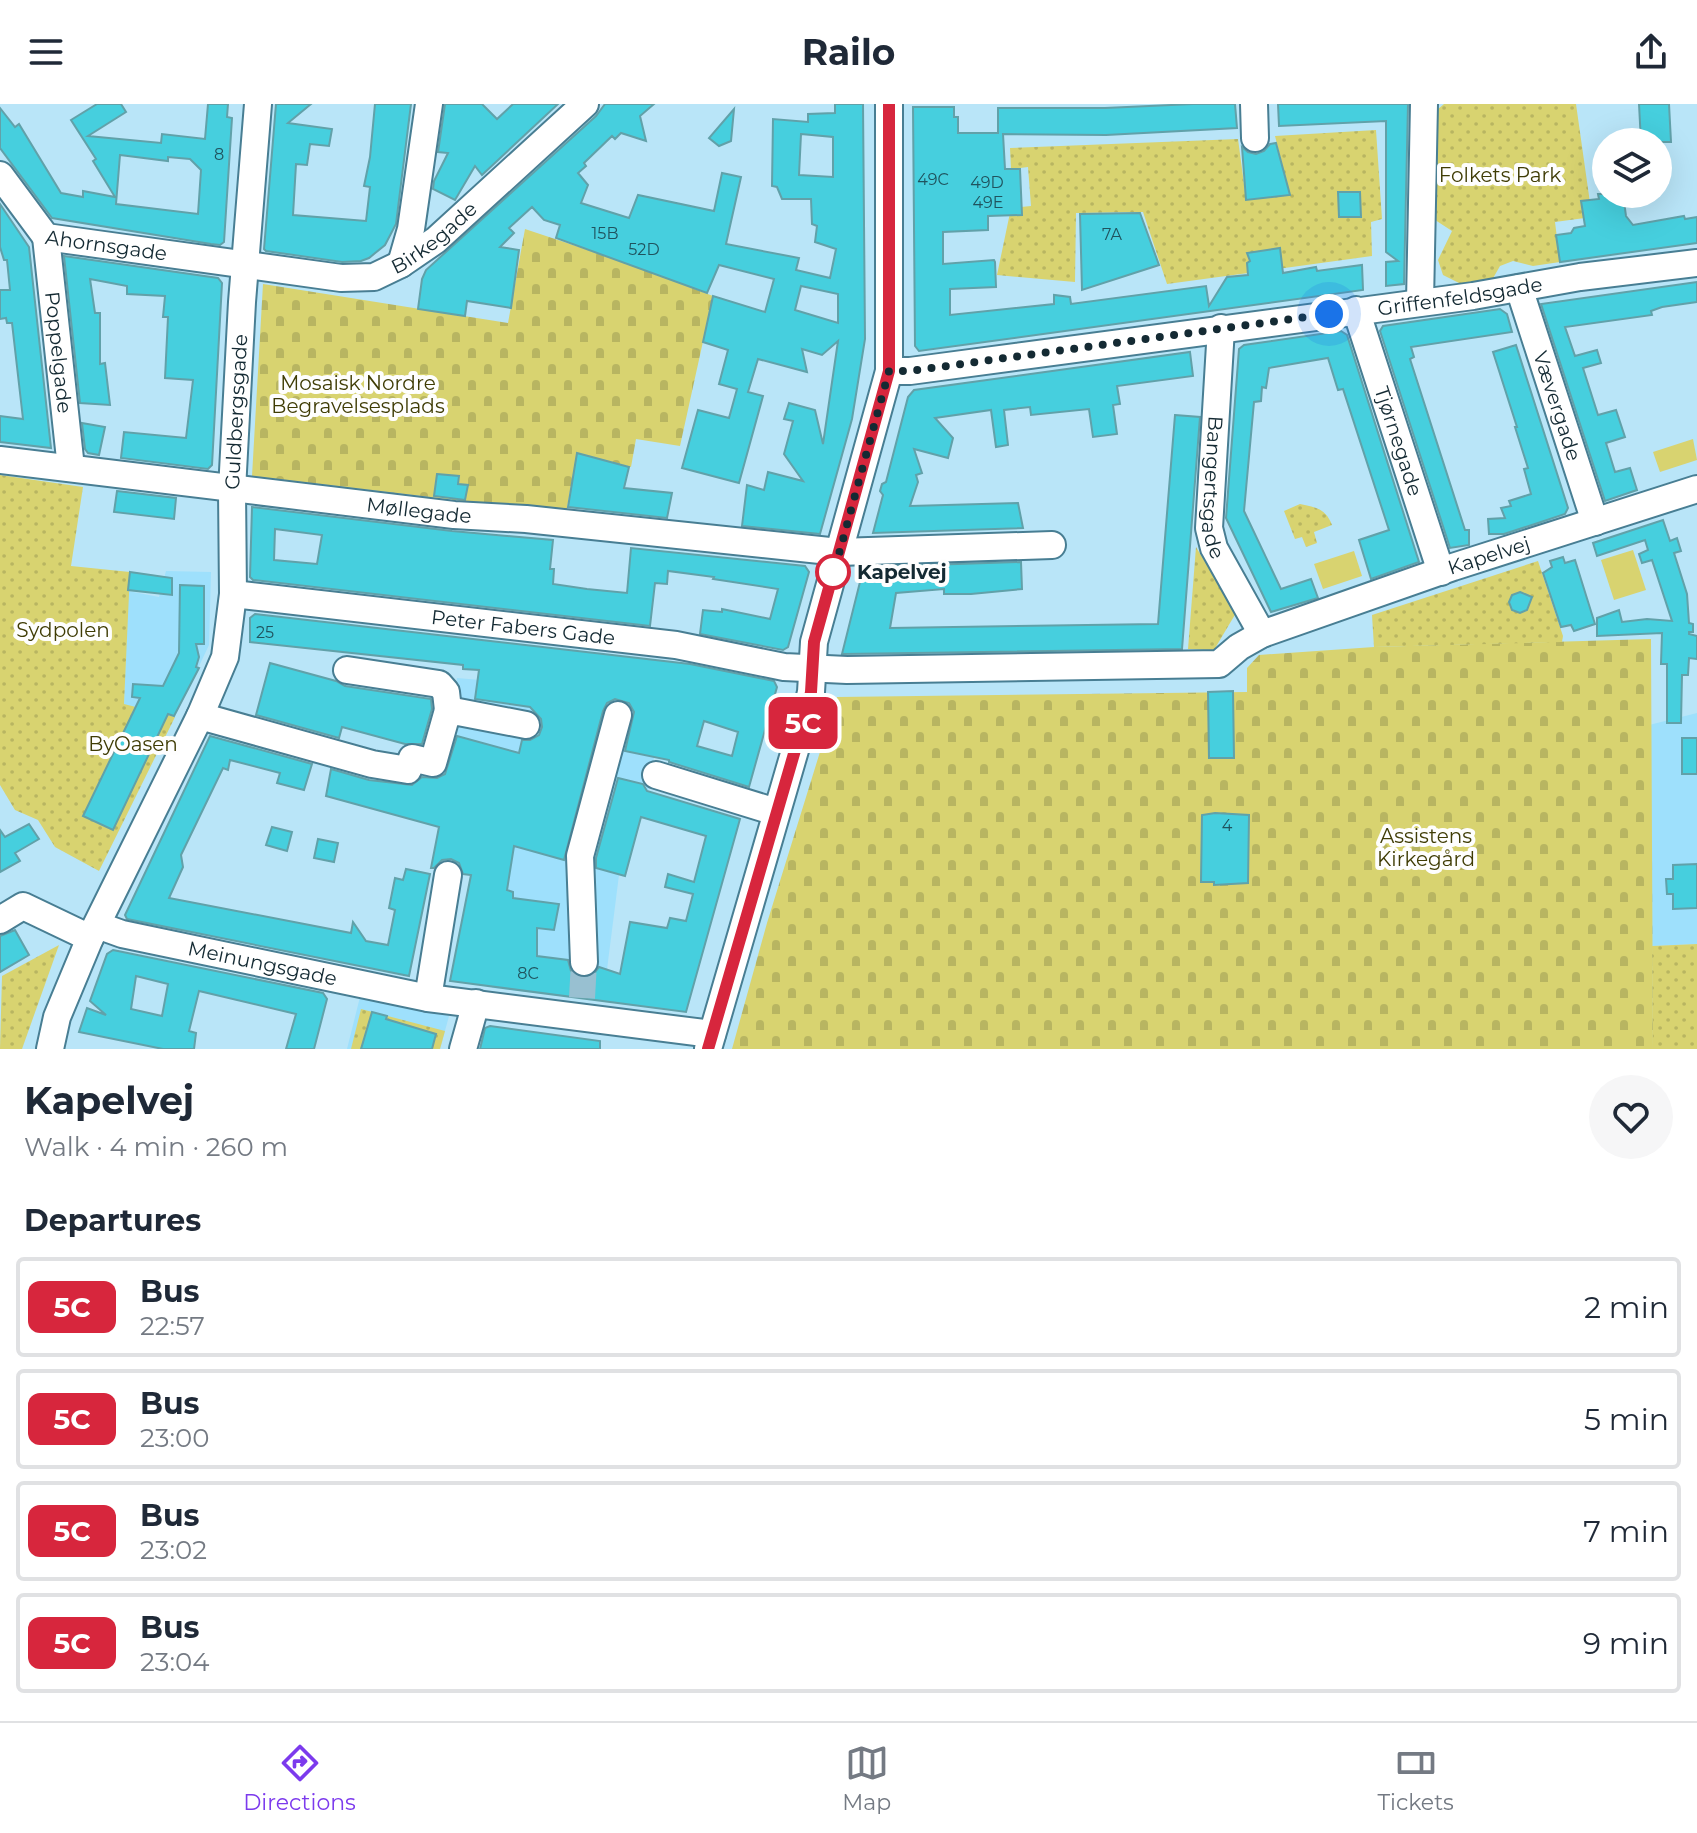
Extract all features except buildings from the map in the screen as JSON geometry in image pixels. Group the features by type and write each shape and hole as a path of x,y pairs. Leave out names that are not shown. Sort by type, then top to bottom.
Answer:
{"street":[{"name":"Guldbergsgade","path":"60,1047 57,1017 93,931 200,716 225,657 233,594 232,490 244,263 258,104"},
{"path":"401,264 411,229 429,104"},
{"name":"Birkegade","path":"244,263 341,278 374,277 401,264 436,240 585,104"},
{"path":"710,1041 809,700 814,642 889,371 889,104"},
{"path":"1254,104 1255,138"},
{"path":"1420,302 1424,104"},
{"name":"Ahornsgade","path":"0,175 46,237 244,263"},
{"name":"Poppelgade","path":"46,237 71,468"},
{"name":"Griffenfeldsgade","path":"889,371 910,371 1697,263"},
{"name":"Vævergade","path":"1519,288 1595,522"},
{"name":"Tjørnegade","path":"1356,310 1441,572"},
{"name":"Bangertsgade","path":"1221,328 1209,528 1214,548 1262,634"},
{"name":"Møllegade","path":"0,460 454,515 526,519 839,552 1052,545"},
{"name":"Kapelvej","path":"812,668 1219,664 1239,647 1262,634 1697,489"},
{"name":"Peter Fabers Gade","path":"233,594 676,645 784,667 812,668"},
{"path":"200,716 372,764 408,770 412,758 433,763 448,710 446,692 439,684 347,670"},
{"path":"448,710 526,725"},
{"path":"584,962 580,856 618,715"},
{"path":"656,775 776,812"},
{"path":"428,998 448,875"},
{"name":"Meinungsgade","path":"0,920 23,906 93,931 122,934 428,998 581,1007 710,1041"},
{"path":"463,1049 476,1003"}],"shaded area":[{"path":"166,571 211,572 209,645 175,717 124,705 128,591 159,597"},
{"path":"457,678 665,696 649,786 625,876 619,875 603,1001 492,988 513,847 402,816 414,768 448,733"},
{"path":"1697,713 1697,944 1652,946 1649,725"},
{"path":"361,993 449,1016 440,1049 347,1049"}],"green space":[{"name":"Folkets Park","path":"1444,104 1576,104 1592,217 1555,222 1560,262 1533,266 1513,261 1500,266 1492,280 1463,285 1443,275 1438,260 1452,231 1429,216 1431,115"},
{"path":"1376,130 1382,219 1371,222 1372,256 1167,284 1143,212 1076,213 1075,282 997,275 1011,208 1031,206 1028,167 1011,169 1010,148 1238,139 1246,199 1289,191 1275,136"},
{"name":"Mosaisk Nordre Begravelsesplads","path":"525,229 713,296 680,446 636,439 631,467 577,453 566,513 252,476 263,284 508,323"},
{"path":"1693,439 1697,460 1660,472 1653,452"},
{"name":"Sydpolen","path":"0,475 83,487 71,566 130,572 124,704 175,717 99,871 55,847 38,820 15,810 0,785"},
{"path":"1300,504 1320,510 1332,525 1314,532 1317,543 1306,547 1302,537 1295,539 1284,511"},
{"path":"1196,547 1236,613 1214,650 1188,649"},
{"path":"1633,550 1646,590 1614,600 1601,560"},
{"path":"1354,551 1362,576 1323,589 1314,564"},
{"path":"1538,561 1563,636 1562,642 1374,647 1372,615"},
{"name":"Assistens Kirkegård","path":"1651,639 1653,1049 732,1049 767,923 837,697 1247,692 1247,668 1259,655 1374,647"},
{"path":"1697,944 1697,1049 1653,1049 1652,946"},
{"path":"59,945 22,1049 0,1049 2,976"},
{"path":"361,1009 445,1031 440,1049 351,1049"}],"tunnel":[{"path":"582,998 584,962"}],"bus line":[{"name":"5C","path":"708,1049 807,709 814,642 889,371 889,104"}],"place":[{"name":"Kapelvej","path":"833,572"}],"route":[{"path":"833,572 833,576 889,371 910,371 1329,314"}],"park label":[{"name":"ByOasen","path":"133,744"}]}
